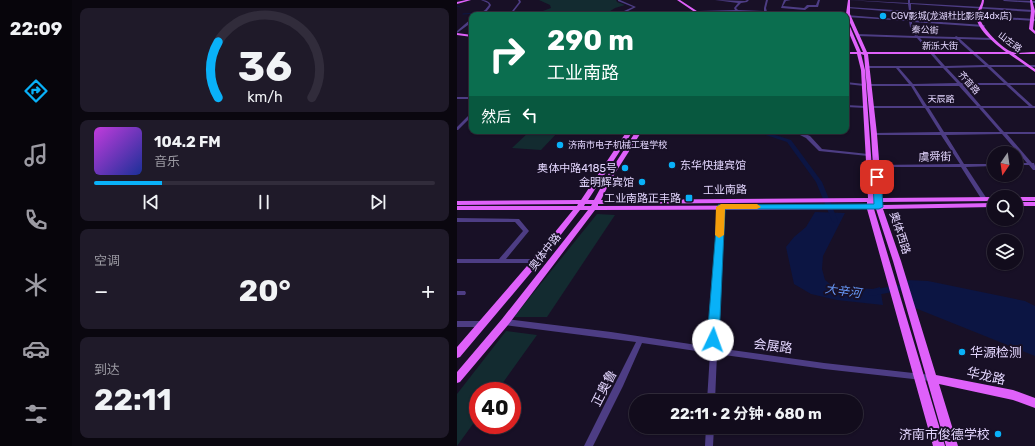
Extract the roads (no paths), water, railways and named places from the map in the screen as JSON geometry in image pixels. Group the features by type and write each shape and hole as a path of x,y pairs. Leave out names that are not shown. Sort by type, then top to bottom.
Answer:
{"main road":[{"path":"457,3 470,0"},
{"path":"678,0 699,12"},
{"path":"685,0 700,12"},
{"name":"奥体西路","path":"847,12 849,0"},
{"path":"983,0 984,8"},
{"path":"1032,1 1033,20 1031,29 1035,33"},
{"path":"982,26 980,16 984,8 989,3"},
{"name":"奥体西路","path":"849,20 865,53 867,67 865,107 868,156 875,203 890,280 939,446"},
{"name":"山左路","path":"982,26 993,38 1035,67"},
{"name":"山左路","path":"982,26 1029,66 1035,67"},
{"name":"奥体西路","path":"849,29 859,53 872,107 876,166 875,203 911,308 952,446"},
{"path":"457,33 469,35"},
{"name":"新泺大街","path":"849,52 1013,52"},
{"name":"新泺大街","path":"973,53 1035,52"},
{"name":"奥体中路","path":"457,354 536,262 581,205 628,134"},
{"name":"奥体中路","path":"457,379 505,322 594,205 618,162 637,134"},
{"name":"工业南路","path":"457,203 581,205 843,204 984,199"},
{"path":"1023,199 1035,199"},
{"name":"工业南路","path":"875,203 987,205"},
{"name":"工业南路","path":"594,205 721,207 806,204"},
{"path":"1023,204 1035,204"},
{"name":"工业南路","path":"457,208 581,205"},
{"name":"华龙路","path":"931,378 1013,396 1035,403"}],"street":[{"path":"482,0 489,2 490,5 483,12"},
{"path":"512,12 520,2 519,0"},
{"path":"619,0 635,7 625,12"},
{"path":"716,0 740,2 746,2 748,0"},
{"path":"766,12 767,0"},
{"path":"790,0 785,0 782,8 805,9 808,6 817,6 819,0"},
{"path":"849,0 910,2 939,6 1033,11"},
{"path":"938,0 946,23"},
{"path":"1004,0 1032,1"},
{"path":"876,10 877,1"},
{"path":"737,11 735,8 740,2"},
{"name":"齐音路","path":"910,2 911,27 917,36 979,107 1033,164 1035,169"},
{"path":"789,12 791,8"},
{"path":"848,8 1033,20"},
{"path":"719,12 752,12"},
{"path":"849,15 982,26"},
{"path":"457,33 469,21"},
{"name":"秦公街","path":"857,35 993,38"},
{"path":"956,37 1006,84 1033,106 1035,110"},
{"path":"867,67 1029,66"},
{"path":"897,67 912,85 984,199"},
{"path":"849,83 867,85 1035,84"},
{"path":"457,98 469,98"},
{"path":"849,106 865,107"},
{"name":"天辰路","path":"872,107 1033,106"},
{"path":"457,129 469,117"},
{"path":"874,134 1035,133"},
{"path":"802,134 808,137 821,150 868,156"},
{"name":"虞舜街","path":"876,166 987,165"},
{"path":"711,394 721,207"},
{"path":"457,220 517,220 526,231 501,261"},
{"path":"457,261 536,262"},
{"name":"会展路","path":"505,322 560,328 713,351 931,378"},
{"path":"457,324 483,324"},
{"name":"正奥鲁","path":"588,446 640,340"},
{"path":"709,446 710,434"}],"water":[{"path":"815,212 845,213 823,256 822,269 825,280 834,287 873,289 880,287 883,305 837,300 811,294 794,284 786,247 794,237 806,227"},
{"path":"906,280 928,281 1025,301 1035,306 1035,356 915,308"}],"waterway":[{"path":"463,14 469,14"},
{"name":"大辛河","path":"767,134 789,141 819,182 835,221"},
{"name":"大辛河","path":"872,293 909,286"}],"place":[{"name":"CGV影城(龙湖杜比影院4dx店)","path":"883,16"},
{"name":"济南市电子机械工程学校","path":"560,145"},
{"name":"东华快捷宾馆","path":"672,165"},
{"name":"奥体中路4185号","path":"625,168"},
{"name":"金明辉宾馆","path":"642,182"},
{"name":"工业南路正丰路","path":"689,198"},
{"name":"华源检测","path":"962,352"},
{"name":"济南市俊德学校","path":"998,434"}]}
